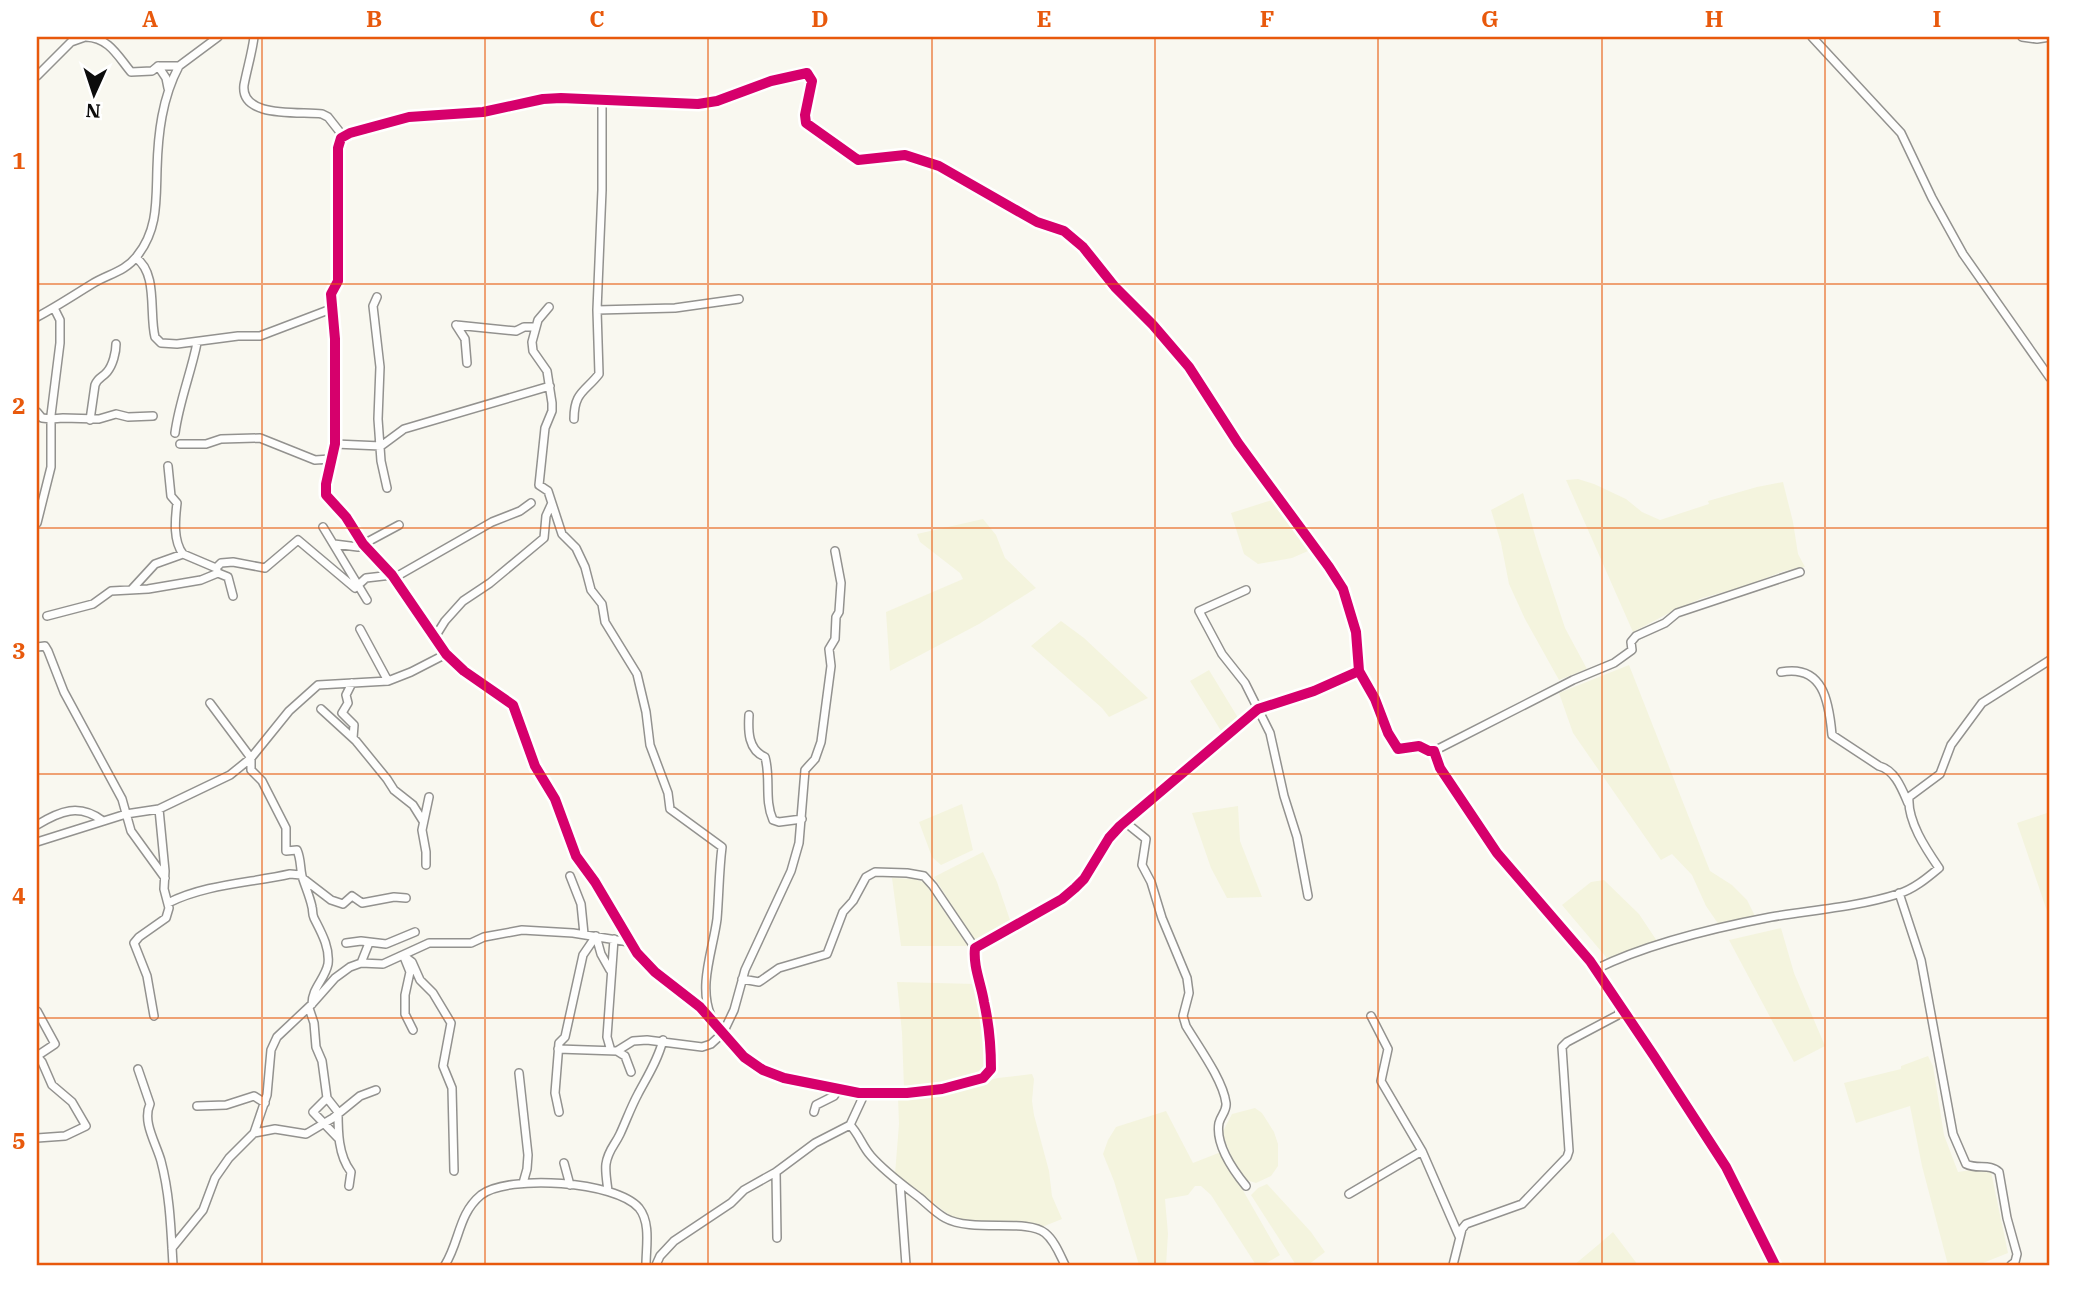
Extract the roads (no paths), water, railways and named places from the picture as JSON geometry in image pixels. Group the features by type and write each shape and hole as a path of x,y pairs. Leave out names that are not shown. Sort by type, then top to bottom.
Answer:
{"street":[{"path":"37,76 71,42 85,37 107,42 131,72 152,71 158,66 179,66"},
{"path":"37,317 95,282 116,274 136,258 150,236 155,215 160,127 168,89 179,66 218,37"},
{"path":"254,37 244,86 246,99 251,104 268,110 322,114 328,117 343,136"},
{"path":"1812,37 1901,133 1932,198 1971,266 2004,309 2050,378"},
{"path":"2021,37 2050,37"},
{"path":"158,66 166,78 168,89"},
{"path":"343,136 409,117 483,113 543,99 708,103 772,81 807,73 812,81 805,115 806,123 850,156 862,161 905,155 920,159 949,171 1037,222 1064,231 1074,238 1111,282 1153,325 1189,367 1238,443 1343,589 1356,632 1359,671 1398,749 1419,746 1434,751 1573,680 1614,663 1632,650 1631,642 1636,636 1654,630 1677,613 1800,572"},
{"path":"574,419 574,405 578,395 599,374 597,310 602,190 602,99"},
{"path":"343,136 338,148 338,281 331,294 335,339 335,444 326,495 346,517 363,544 393,577 446,654 464,671 513,705 536,766 555,799 576,856 595,882 629,942 645,963 713,1021 744,1058 763,1070 796,1081 838,1090 907,1093 943,1089 983,1078 991,1069 985,1003 974,964 975,948 924,876 875,872 866,877 853,901 843,912 827,954 779,968 759,982 742,979"},
{"path":"136,258 141,261 149,278 152,323 158,341 165,344 197,343 223,337 260,336 331,310"},
{"path":"377,297 373,306 373,319 379,357 378,419 387,488"},
{"path":"597,310 675,308 739,299"},
{"path":"549,307 535,327 532,342 533,352 547,371 552,411 545,428 539,485 548,491 562,534 576,548 591,590 602,604 605,622 637,674 650,745 668,793 670,809 722,848 717,917 706,979 706,1004 713,1021"},
{"path":"37,523 51,467 51,419 60,343 60,320 54,308"},
{"path":"467,363 465,339 456,325 516,331 524,327 535,327"},
{"path":"175,433 197,343"},
{"path":"90,420 95,384 97,379 108,372 116,352 116,344"},
{"path":"335,444 381,446 404,429 550,386"},
{"path":"37,412 42,418 51,419 90,420 111,415 153,416"},
{"path":"180,444 260,438 315,460 331,459"},
{"path":"168,466 171,496 177,503 177,541 183,554 228,577 233,596"},
{"path":"47,616 93,604 111,591 148,589 201,580 217,571 221,563 233,562 265,568 298,540 355,588 366,578 393,577 531,503"},
{"path":"435,637 444,621 463,601 490,583 544,538 546,516 551,504"},
{"path":"334,544 358,547 400,525"},
{"path":"323,527 367,600"},
{"path":"614,1051 633,1041 663,1040 702,1047 711,1044 723,1033 734,1010 742,979 768,916 791,871 800,843 805,770 815,758 821,742 831,666 830,649 835,639 839,612 841,583 835,551"},
{"path":"132,589 155,564 183,554"},
{"path":"1246,590 1199,611 1222,654 1245,683 1270,733 1284,796 1297,837 1308,896"},
{"path":"360,629 388,681"},
{"path":"37,647 42,645 48,650 64,692 122,799 136,840 165,877"},
{"path":"37,842 126,814 159,809 230,775 251,758 289,711 318,685 388,681 446,654"},
{"path":"1910,806 1911,794 1940,774 1951,745 1982,704 2050,660"},
{"path":"1596,969 1651,948 1731,926 1826,910 1899,893 1927,879 1939,868 1916,828 1901,786 1886,768 1832,735 1826,702 1815,677 1807,672 1794,670 1781,672"},
{"path":"975,948 1062,899 1084,878 1108,838 1258,709 1314,691 1359,671"},
{"path":"352,683 346,695 348,703 342,713 354,725 353,738"},
{"path":"209,703 251,758 251,770 262,781 286,828 286,851 297,850 300,855 313,917 319,925 328,956 327,967 312,994 311,1006 327,1098 338,1112 338,1138 346,1166 351,1172 349,1186"},
{"path":"321,709 353,738 394,790 413,805 423,821"},
{"path":"749,715 749,734 753,746 756,752 765,757 767,764 767,789 773,820 779,822 802,819"},
{"path":"1434,751 1440,768 1497,853 1596,969 1726,1167 1775,1265"},
{"path":"426,865 423,821 429,797"},
{"path":"154,1016 147,976 134,947 135,940 166,918 168,903 164,889 159,809"},
{"path":"37,825 54,814 65,811 92,813 103,821"},
{"path":"1125,822 1146,839 1142,865 1187,978 1189,993 1183,1016 1226,1100 1227,1108 1220,1121 1220,1143 1246,1186"},
{"path":"168,903 189,892 290,874 303,878 331,900 343,904 352,897 362,903 386,901 394,897 405,898"},
{"path":"570,876 581,904 584,934"},
{"path":"1899,893 1920,960 1956,1142 1967,1165 1994,1167 1999,1172 2017,1254 2011,1265"},
{"path":"172,1248 203,1210 215,1178 229,1158 254,1133 265,1103 271,1050 277,1037 311,1006 335,978 350,967 361,963 383,964 429,943 471,943 484,937 522,930 584,934 629,942"},
{"path":"346,943 386,944 415,932"},
{"path":"596,936 601,954 610,970"},
{"path":"559,1112 555,1093 559,1043 565,1037 583,955 596,936"},
{"path":"614,939 607,1037 614,1051"},
{"path":"361,963 369,943"},
{"path":"404,956 410,972 405,995 405,1014 413,1030"},
{"path":"404,956 412,962 420,980 433,993 451,1023 443,1066 452,1088 454,1171"},
{"path":"1453,1265 1462,1229 1466,1224 1522,1204 1567,1157 1569,1151 1562,1047 1618,1015 1620,1006"},
{"path":"37,1010 55,1044 37,1056 52,1085 72,1102 86,1126 65,1136 37,1138"},
{"path":"1371,1016 1388,1049 1381,1081 1422,1151 1461,1240"},
{"path":"608,1191 606,1163 612,1144 619,1136 645,1084 663,1040"},
{"path":"558,1049 614,1051 625,1056 631,1072"},
{"path":"138,1069 149,1104 147,1121 166,1183 173,1265"},
{"path":"519,1073 528,1155 523,1183"},
{"path":"254,1133 275,1129 306,1134 360,1096 376,1090"},
{"path":"814,1112 816,1105 834,1096 838,1090"},
{"path":"656,1265 660,1256 674,1241 731,1203 744,1190 776,1172 815,1143 850,1125 863,1097 870,1092"},
{"path":"197,1106 226,1105 254,1096 265,1103"},
{"path":"327,1098 313,1112 338,1138"},
{"path":"259,1122 263,1131"},
{"path":"850,1125 859,1134 862,1144 872,1157 947,1220 974,1226 1025,1227 1043,1232 1054,1243 1065,1265"},
{"path":"1349,1194 1422,1151"},
{"path":"564,1163 570,1185"},
{"path":"776,1172 777,1238"},
{"path":"445,1265 455,1246 462,1218 475,1201 498,1186 523,1183 570,1185 608,1191 632,1202 642,1213 647,1229 646,1265"},
{"path":"900,1183 906,1265"}]}
